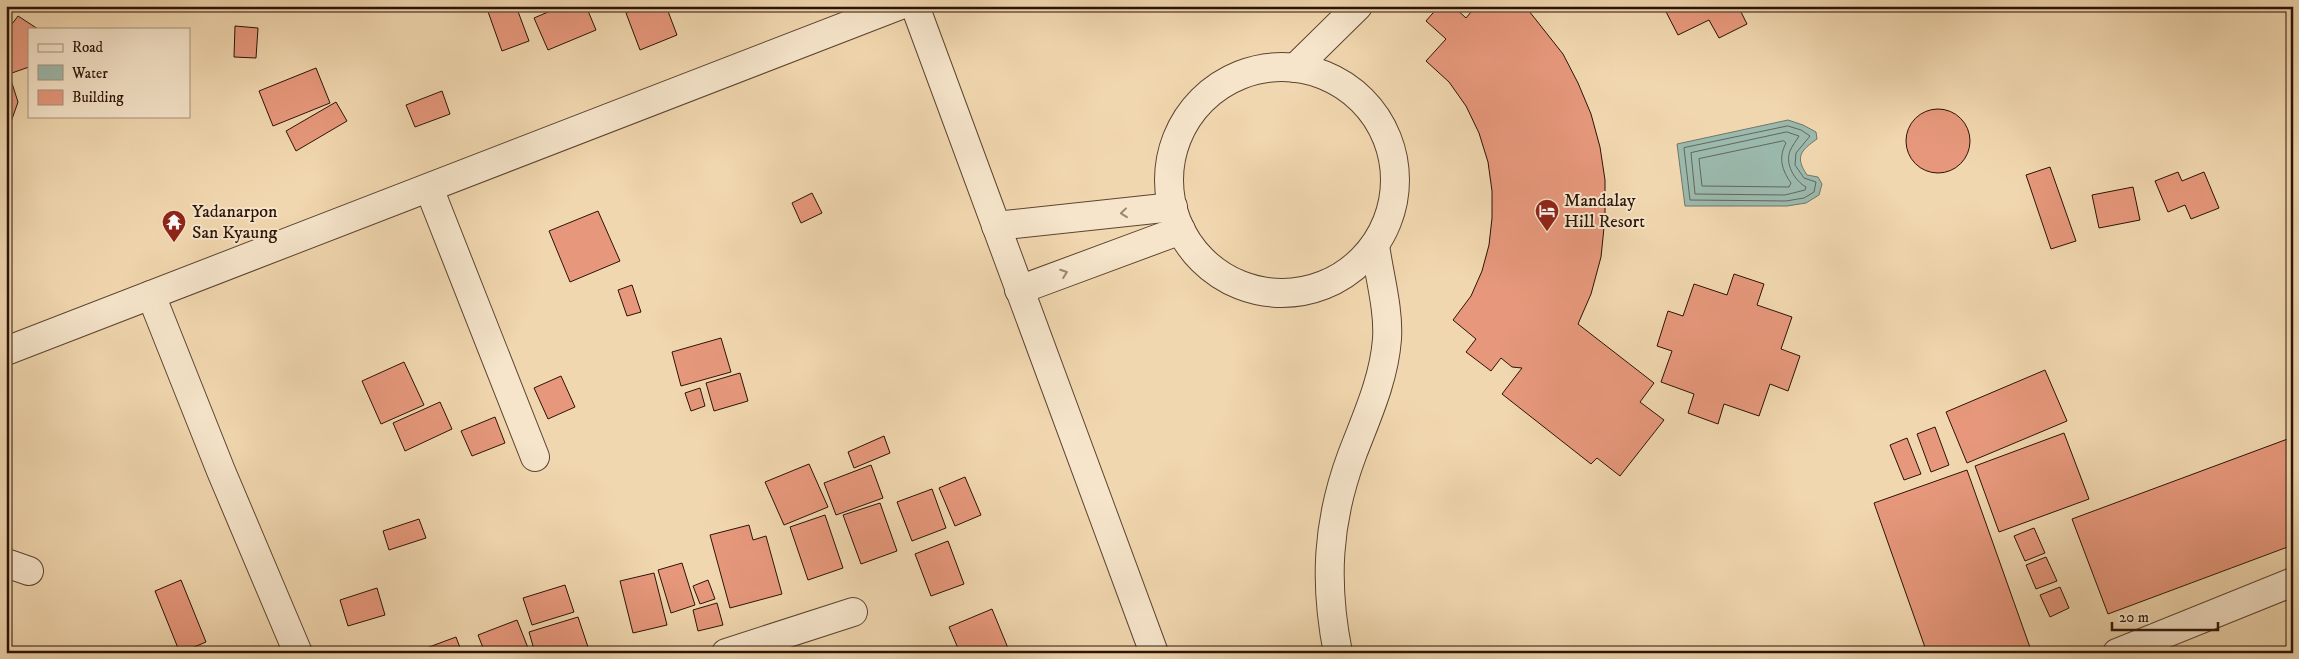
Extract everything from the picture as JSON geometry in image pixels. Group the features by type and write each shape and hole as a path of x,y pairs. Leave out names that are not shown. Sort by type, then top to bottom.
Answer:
{"street":[{"path":"6,351 898,6"},
{"path":"915,6 1154,653"},
{"path":"1295,68 1358,6"},
{"path":"1270,68 1295,68 1319,73 1340,83 1353,93 1376,117 1388,141 1394,168 1394,194 1387,221 1375,245 1357,265 1335,280 1310,290 1283,294 1257,290 1231,281 1211,268 1194,251 1177,219 1170,184 1171,159 1178,136 1190,115 1205,97 1225,82 1247,73 1270,68"},
{"path":"429,188 535,456"},
{"path":"996,226 1177,219"},
{"path":"1019,290 1177,219"},
{"path":"1338,653 1330,615 1329,575 1332,530 1344,481 1382,372 1387,338 1375,245"},
{"path":"151,295 221,471 298,653"},
{"path":"2118,653 2293,582"},
{"path":"726,653 853,612"}],"water":[{"path":"1788,120 1816,132 1817,139 1803,151 1800,159 1807,175 1818,177 1822,184 1819,195 1806,203 1787,206 1685,206 1677,144"}],"building":[{"path":"486,6 516,6 529,41 502,51"},
{"path":"562,6 586,6 596,30 548,50 534,18"},
{"path":"642,6 666,6 677,35 640,50 626,13"},
{"name":"Mandalay Hill Resort","path":"1439,6 1453,6 1466,18 1476,6 1525,6 1563,54 1591,114 1600,147 1605,180 1605,218 1601,257 1591,294 1578,324 1654,383 1640,402 1664,420 1620,476 1597,458 1591,464 1502,394 1522,368 1512,367 1501,358 1491,371 1466,352 1476,339 1453,320 1471,296 1482,271 1489,245 1492,191 1488,162 1479,133 1466,106 1449,82 1426,61 1446,39 1426,21"},
{"path":"1663,6 1738,6 1747,24 1719,38 1709,20 1678,35"},
{"path":"18,16 36,28 28,28 28,67 9,74 18,102 6,136 6,32"},
{"path":"235,26 258,28 256,58 234,57"},
{"path":"316,68 330,103 273,126 259,91"},
{"path":"442,91 450,114 415,127 406,105"},
{"path":"336,102 347,121 296,151 286,131"},
{"path":"1938,109 1956,114 1961,118 1965,123 1970,141 1965,159 1961,164 1956,168 1938,173 1920,168 1915,164 1911,159 1906,141 1911,123 1915,118 1920,114"},
{"path":"2050,167 2076,241 2051,249 2026,175"},
{"path":"2178,172 2182,181 2204,172 2219,208 2191,219 2185,205 2168,212 2155,181"},
{"path":"2133,187 2140,220 2099,228 2092,195"},
{"path":"812,193 822,213 801,223 792,203"},
{"path":"598,211 620,261 570,282 549,231"},
{"path":"1734,274 1764,284 1757,305 1792,317 1781,349 1800,356 1788,391 1770,384 1759,416 1724,404 1718,424 1688,413 1694,394 1661,382 1672,351 1657,346 1668,311 1683,316 1694,284 1727,295"},
{"path":"632,285 641,312 627,316 618,290"},
{"path":"721,338 731,372 681,386 672,352"},
{"path":"404,362 424,405 381,424 362,381"},
{"path":"2045,370 2067,421 1967,463 1946,412"},
{"path":"740,373 748,401 714,411 706,383"},
{"path":"561,376 575,407 548,419 534,388"},
{"path":"700,388 705,406 691,411 685,393"},
{"path":"440,402 452,429 405,451 393,423"},
{"path":"495,417 505,443 472,456 461,431"},
{"path":"1935,427 1949,465 1931,472 1917,434"},
{"path":"2064,433 2089,499 1999,532 1975,466"},
{"path":"884,436 890,453 854,468 848,452"},
{"path":"2293,437 2293,545 2108,614 2072,519"},
{"path":"1907,438 1921,474 1904,480 1890,445"},
{"path":"809,464 828,507 784,525 765,482"},
{"path":"871,465 883,498 836,515 824,483"},
{"path":"1967,470 2032,653 1927,653 1874,503"},
{"path":"965,477 981,515 955,526 939,488"},
{"path":"932,489 946,528 912,541 897,502"},
{"path":"880,503 897,551 861,564 843,515"},
{"path":"825,515 843,568 808,580 790,527"},
{"path":"419,519 426,538 389,550 383,531"},
{"path":"749,525 753,540 766,536 782,594 730,608 710,535"},
{"path":"2034,528 2045,553 2025,561 2014,536"},
{"path":"948,541 964,584 931,596 915,554"},
{"path":"2046,557 2057,581 2036,589 2026,565"},
{"path":"682,563 695,605 671,613 658,570"},
{"path":"654,573 667,625 633,633 620,581"},
{"path":"181,580 206,642 180,653 155,591"},
{"path":"708,580 715,599 700,604 693,586"},
{"path":"565,585 574,612 532,625 523,598"},
{"path":"2060,587 2069,608 2050,617 2040,595"},
{"path":"377,588 385,615 348,626 340,600"},
{"path":"717,603 723,625 698,631 693,610"},
{"path":"992,609 1010,653 960,653 949,627"},
{"path":"578,617 589,650 580,653 535,653 529,632"},
{"path":"517,620 530,653 485,653 478,635"},
{"path":"456,637 462,653 413,653"}],"place":[{"name":"Mandalay Hill Resort","path":"1547,232"},
{"name":"Yadanarpon San Kyaung","path":"174,243"}]}
